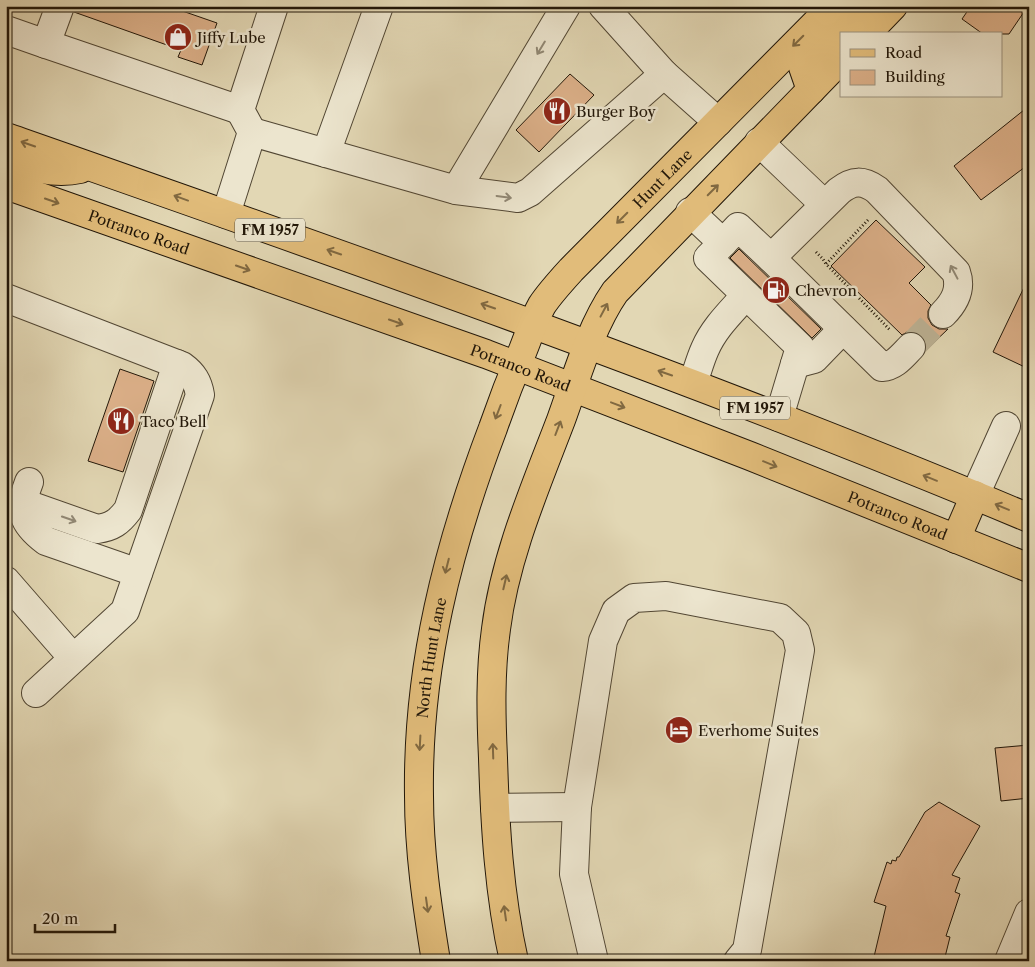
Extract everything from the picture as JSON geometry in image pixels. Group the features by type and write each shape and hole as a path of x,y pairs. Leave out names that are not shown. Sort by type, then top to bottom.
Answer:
{"main road":[{"name":"Hunt Lane","path":"516,366 543,304 571,270 833,6"},
{"path":"810,90 802,67 861,6"},
{"path":"868,32 893,6"},
{"path":"514,961 502,894 495,808 492,679 496,630 508,570 519,533 589,345 602,314 615,292 690,212 840,60"},
{"name":"FM 1957","path":"6,136 501,311 693,383 1029,518"},
{"path":"6,159 37,170 69,172 91,166"},
{"name":"Potranco Road","path":"6,185 486,354 956,539 1022,563"},
{"name":"North Hunt Lane","path":"436,961 423,878 419,796 421,724 426,677 440,596 453,542 476,472 516,366"},
{"path":"956,539 975,496"}],"street":[{"path":"46,44 60,6"},
{"path":"226,214 274,6"},
{"path":"326,153 379,6"},
{"path":"456,190 566,6"},
{"path":"603,6 664,74 718,122"},
{"path":"6,30 326,153 456,190 518,198 530,192 664,74"},
{"path":"759,142 824,204"},
{"path":"771,258 824,204 848,184 864,182 877,190 956,272 959,282 958,293 954,302 944,314"},
{"path":"690,212 723,242"},
{"path":"779,417 800,347 708,258 738,227 882,367 888,367 896,362 910,348"},
{"path":"693,383 704,349 710,338 746,295"},
{"path":"6,298 177,364 191,372 198,382 200,395 125,611 36,693"},
{"path":"795,364 814,360 843,330"},
{"path":"138,573 46,541 36,534 22,510 26,493 96,529 106,528 118,522 128,510 177,364"},
{"path":"975,496 1006,426"},
{"path":"6,581 73,658"},
{"path":"594,961 574,874 577,807 603,641 616,611 634,598 666,596 780,618 796,633 800,650 747,950 738,961"},
{"path":"495,808 577,807"},
{"path":"1009,961 1029,912"}],"path":[{"path":"870,218 826,264 910,348"}],"building":[{"name":"Jiffy Lube","path":"75,6 168,6 217,23 202,65 178,57 181,50 74,12"},
{"path":"971,6 1028,6 1009,34 1002,34 1002,32 980,32 962,19"},
{"name":"Burger Boy","path":"570,74 594,95 539,152 516,130"},
{"path":"1029,106 1029,164 981,200 954,166"},
{"path":"876,220 925,267 909,283 931,305 928,311 928,318 932,325 939,329 948,329 926,350 926,342 921,335 907,332 902,335 831,266"},
{"path":"739,249 821,329 812,338 730,258"},
{"path":"1029,277 1029,369 993,352"},
{"name":"Taco Bell","path":"120,369 154,381 123,472 88,461"},
{"path":"1029,745 1029,798 1001,801 995,748"},
{"path":"939,802 980,826 952,875 960,878 955,892 960,894 946,936 950,937 944,961 873,961 886,906 874,902 887,862 891,864 892,860 896,861 925,812"}],"tunnel":[{"path":"911,347 943,314"}],"place":[{"name":"Jiffy Lube","path":"178,37"},
{"name":"Burger Boy","path":"557,111"},
{"name":"Chevron","path":"776,290"},
{"name":"Taco Bell","path":"121,421"},
{"name":"Everhome Suites","path":"679,730"}]}
